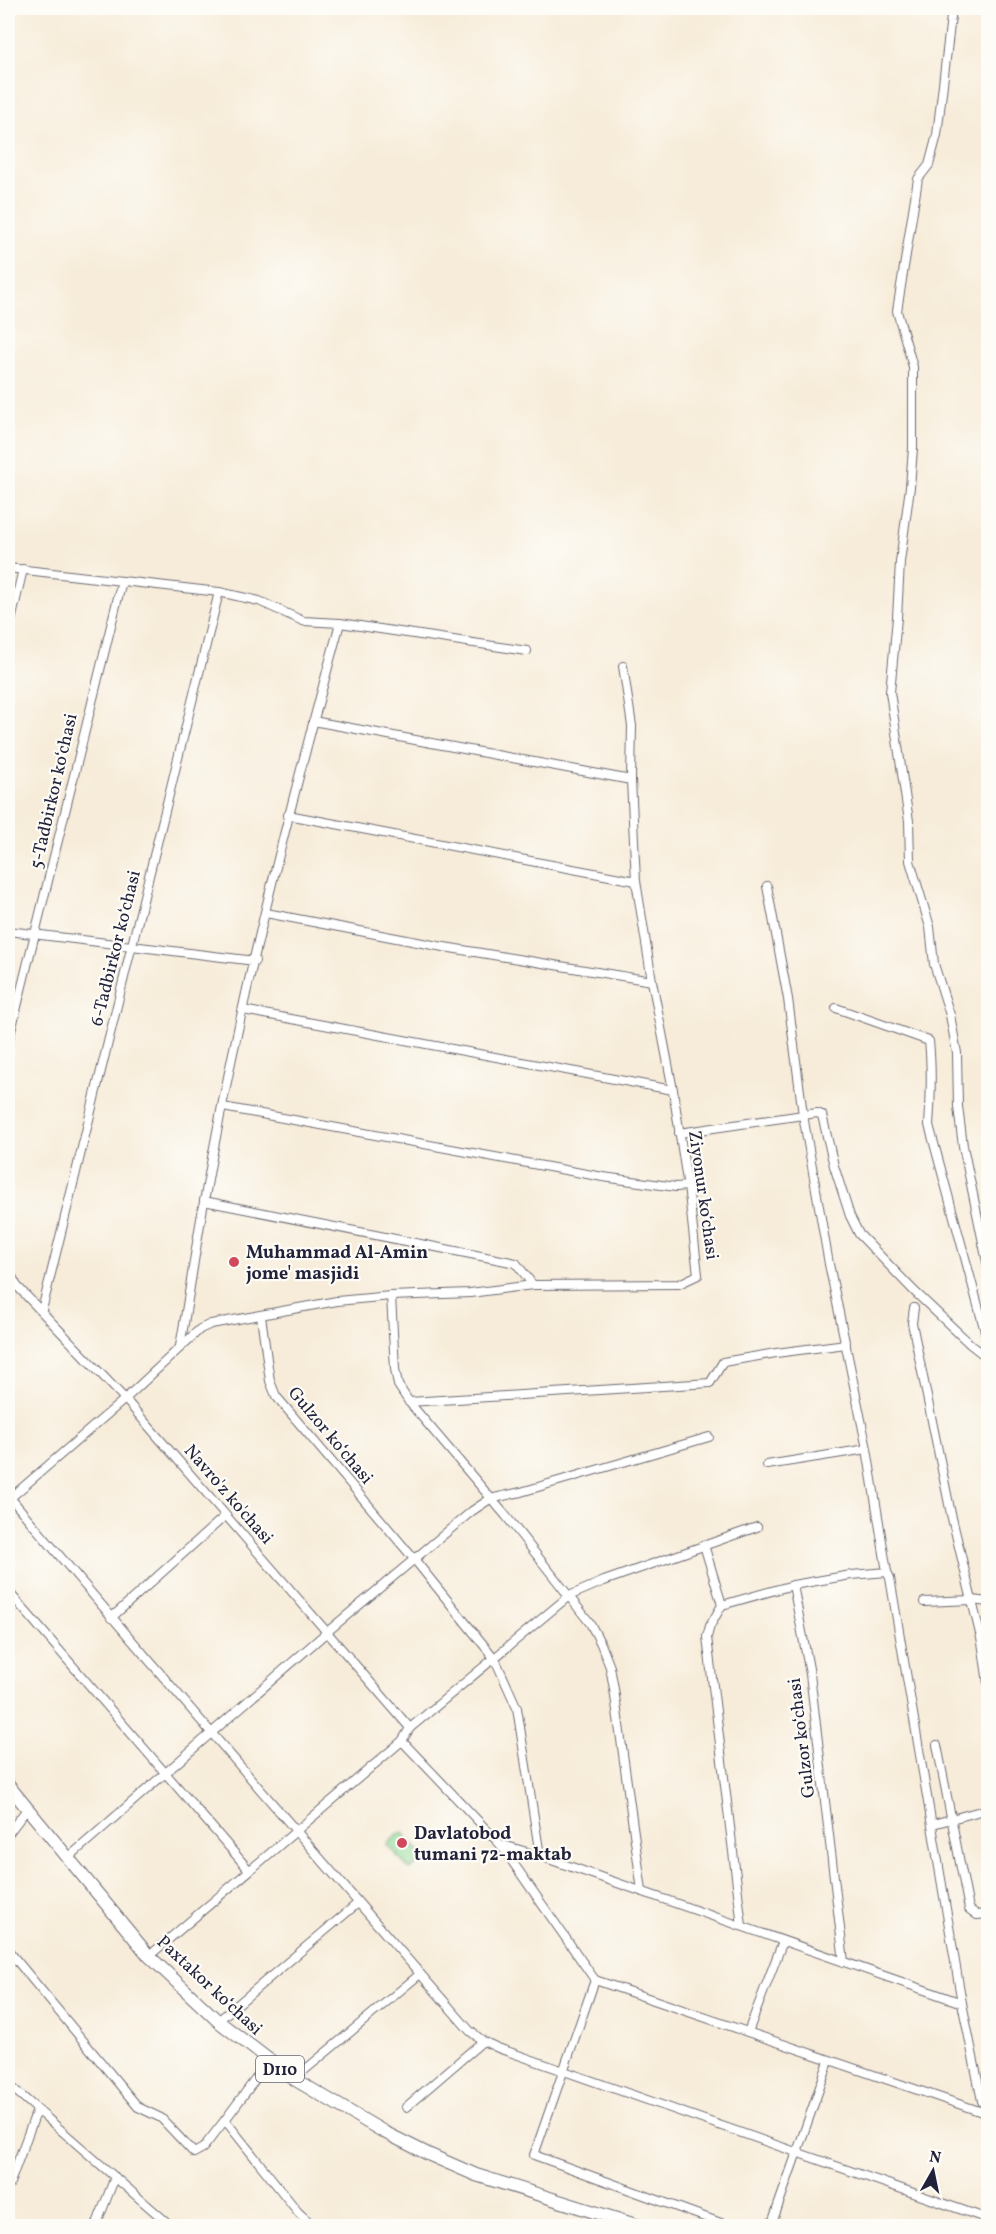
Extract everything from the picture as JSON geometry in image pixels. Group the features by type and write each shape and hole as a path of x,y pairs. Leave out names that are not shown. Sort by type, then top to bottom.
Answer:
{"main road":[{"name":"Paxtakor koʻchasi","path":"8,1785 149,1956 218,2021 294,2079 384,2132 476,2175 639,2226"}],"street":[{"path":"952,8 937,135 929,165 918,179 897,311 912,367 913,448 900,562 890,692 909,821 910,861 930,927 934,963 950,1015 957,1053 958,1107 963,1146 988,1267"},
{"path":"8,568 219,592 259,601 303,621 340,623 527,651"},
{"path":"8,634 23,569"},
{"name":"5-Tadbirkor koʻchasi","path":"8,1043 122,581"},
{"name":"6-Tadbirkor koʻchasi","path":"42,1310 219,592"},
{"path":"180,1346 204,1201 243,1010 288,815 340,623"},
{"name":"Ziyonur koʻchasi","path":"8,1498 125,1399 180,1346 200,1329 211,1324 337,1301 470,1293 533,1285 679,1284 699,1275 673,1090 636,881 631,780 632,726 623,666"},
{"path":"313,721 631,780"},
{"path":"288,815 636,881"},
{"path":"767,886 788,999 803,1115 829,1264 867,1449 962,2003 982,2101 988,2113"},
{"path":"266,913 438,946 652,981"},
{"path":"8,931 255,961"},
{"path":"836,1008 928,1041 931,1068 929,1125 986,1335 988,1358"},
{"path":"243,1010 673,1090"},
{"path":"223,1107 603,1177 687,1186"},
{"path":"679,1133 817,1113 822,1115 834,1166 850,1216 859,1234 922,1299 988,1358"},
{"path":"204,1201 516,1263 533,1285"},
{"name":"Navro'z ko'chasi","path":"8,1269 17,1286 125,1399 410,1728"},
{"path":"8,1285 17,1286"},
{"path":"391,1296 398,1385 409,1402 512,1523 590,1623 601,1644 610,1667 642,1891"},
{"path":"914,1308 912,1323 988,1683"},
{"name":"Gulzor koʻchasi","path":"261,1316 270,1381 276,1396 495,1659 517,1708 540,1856"},
{"path":"409,1402 710,1383 723,1362 846,1344"},
{"path":"68,1858 327,1632 472,1511 490,1499 709,1437"},
{"path":"767,1465 867,1449"},
{"path":"8,1498 420,1974 470,2031 483,2041 498,2049 988,2219"},
{"path":"111,1618 225,1516"},
{"path":"149,1956 402,1741 410,1728 569,1596 757,1527"},
{"path":"704,1545 722,1605"},
{"path":"742,1926 707,1637 710,1626 722,1605 793,1585 851,1575 887,1572"},
{"name":"Gulzor koʻchasi","path":"793,1585 810,1674 844,1962"},
{"path":"8,1592 249,1870"},
{"path":"924,1602 972,1600 988,1602"},
{"path":"402,1741 500,1844 595,1980 988,2113"},
{"path":"937,1745 969,1909 977,1915 988,1914"},
{"path":"8,1834 27,1809"},
{"path":"933,1824 988,1809"},
{"path":"500,1844 962,2003"},
{"path":"218,2021 358,1903"},
{"path":"748,2032 783,1941"},
{"path":"8,1950 138,2107 161,2118 194,2153 203,2148 269,2061"},
{"path":"294,2079 420,1974"},
{"path":"595,1980 534,2155 729,2226"},
{"path":"406,2108 483,2041"},
{"path":"771,2226 829,2061"},
{"path":"8,2085 171,2226"},
{"path":"8,2188 37,2110"},
{"path":"225,2120 298,2212 311,2224 309,2226"},
{"path":"96,2226 115,2178"}],"green space":[{"path":"402,1832 424,1858 410,1870 387,1844"}],"place":[{"name":"Muhammad Al-Amin jome' masjidi","path":"234,1262"},
{"name":"Davlatobod tumani 72-maktab","path":"402,1843"}]}
